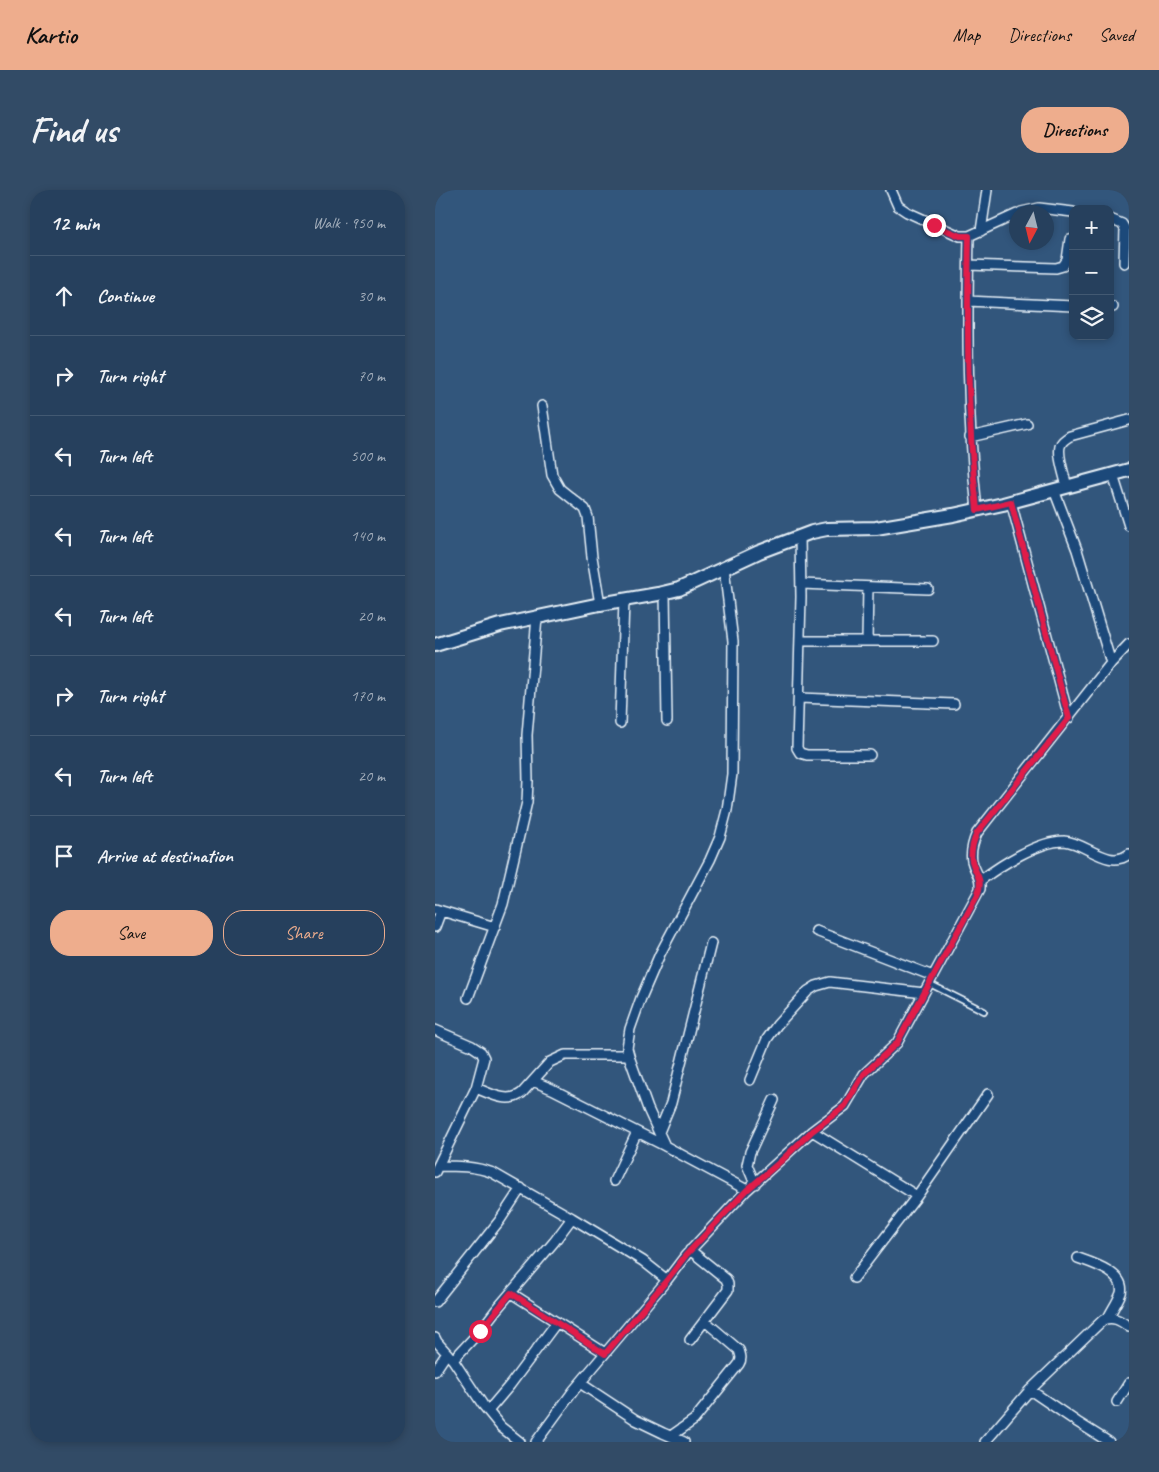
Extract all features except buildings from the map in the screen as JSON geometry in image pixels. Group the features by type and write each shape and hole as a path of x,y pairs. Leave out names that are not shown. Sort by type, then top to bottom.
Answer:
{"street":[{"path":"891,190 898,206 960,236 969,236 1009,218"},
{"path":"981,231 987,190"},
{"path":"1054,210 1069,212"},
{"path":"1114,221 1122,224 1125,229 1124,263"},
{"path":"969,236 968,365 970,436 977,510"},
{"path":"969,265 1056,268 1063,266 1067,260 1069,245"},
{"path":"968,301 1069,306"},
{"path":"542,406 552,475 560,489 585,509 588,517 592,557 600,604"},
{"path":"1111,663 1061,489 1059,451 1060,445 1064,440 1071,436 1129,420"},
{"path":"970,436 1027,424"},
{"path":"435,646 500,625 537,616 679,589 723,568 800,536 827,529 876,528 977,510 1129,470"},
{"path":"1113,475 1129,526"},
{"path":"1011,502 1069,718"},
{"path":"800,536 801,641 797,748 800,753 807,755 870,754"},
{"path":"665,1146 648,1110 627,1048 630,1029 641,998 660,954 710,860 727,810 732,774 733,641 723,568"},
{"path":"801,584 928,589"},
{"path":"867,641 868,587"},
{"path":"665,592 667,721"},
{"path":"620,723 624,600"},
{"path":"468,998 503,904 527,802 527,736 537,616"},
{"path":"801,641 933,641"},
{"path":"537,1442 580,1383 691,1250 751,1187 812,1131 845,1106 864,1074 897,1043 980,889 981,880 972,860 972,849 977,833 1111,663 1129,644"},
{"path":"799,698 954,704"},
{"path":"981,880 1000,866 1051,842 1066,841 1116,860 1124,858 1129,854"},
{"path":"435,927 438,910 495,927"},
{"path":"816,930 931,980"},
{"path":"659,1132 671,1103 711,943"},
{"path":"750,1080 767,1040 777,1025 808,991 816,986 830,982 924,993"},
{"path":"435,1030 472,1046 481,1052 484,1058 476,1088 437,1169 467,1167 493,1173 643,1261 667,1280"},
{"path":"476,1088 502,1098 517,1097 550,1062 565,1055 629,1055"},
{"path":"533,1080 751,1187"},
{"path":"854,1278 917,1196 988,1094"},
{"path":"751,1187 747,1165 750,1152 774,1100"},
{"path":"812,1131 917,1196"},
{"path":"613,1181 637,1132"},
{"path":"435,1302 500,1220 521,1188"},
{"path":"435,1372 450,1356 480,1331 554,1242 571,1218"},
{"path":"690,1340 728,1290 729,1284 726,1279 691,1250"},
{"path":"1078,1258 1098,1265 1119,1280 1121,1294 1108,1318"},
{"path":"511,1293 605,1354"},
{"path":"985,1442 1030,1390 1103,1320 1108,1318 1119,1319 1129,1327"},
{"path":"671,1436 694,1420 741,1360 739,1350 705,1321"},
{"path":"488,1411 557,1322"},
{"path":"435,1338 501,1427 520,1442"},
{"path":"580,1383 636,1420 684,1442"},
{"path":"1117,1402 1129,1383"},
{"path":"1030,1390 1109,1442"}],"lane":[{"path":"931,980 985,1011"}],"route":[{"path":"480,1331 511,1293 605,1354 686,1255 747,1190 812,1131 845,1106 864,1074 897,1043 977,896 981,880 972,860 972,849 977,833 1069,718 1011,502 977,510 970,433 968,365 969,236 960,236 934,225"}]}
